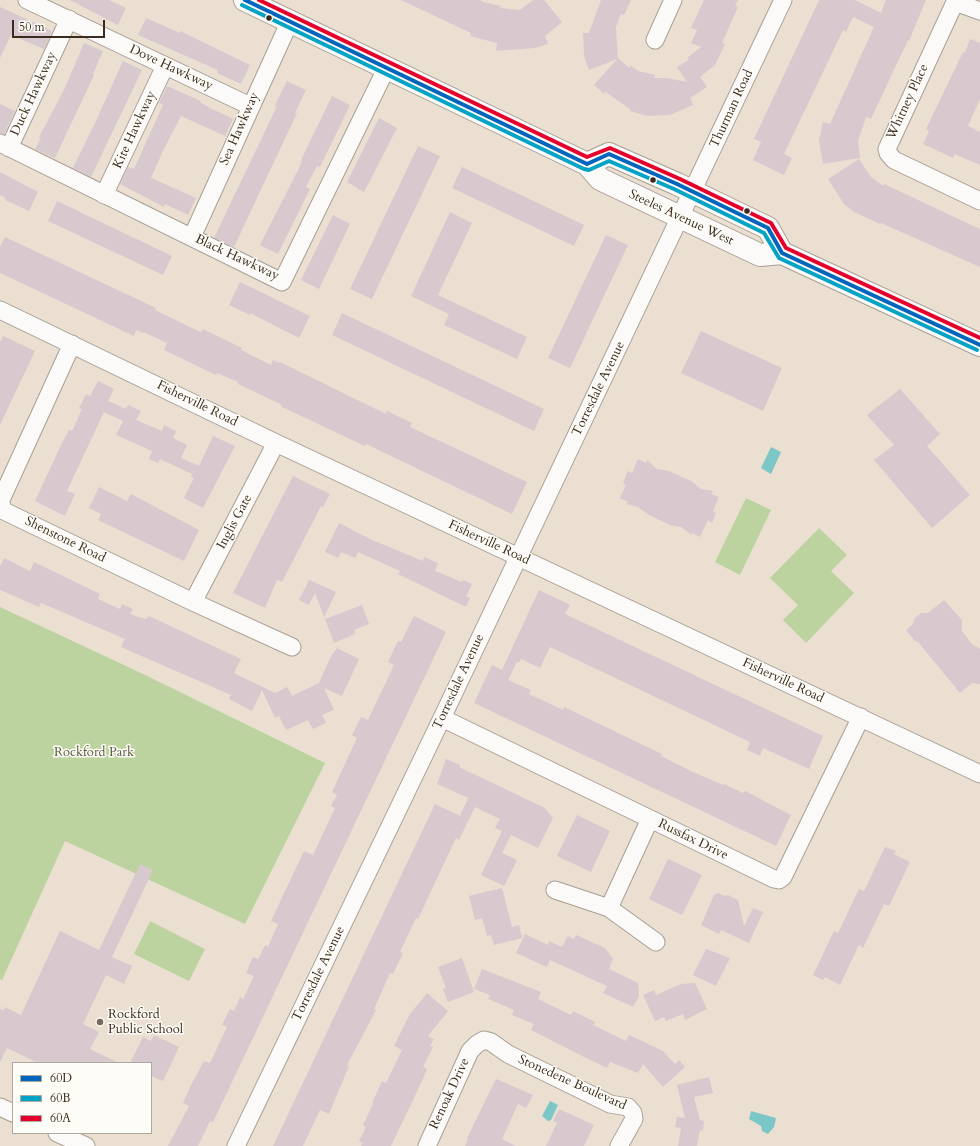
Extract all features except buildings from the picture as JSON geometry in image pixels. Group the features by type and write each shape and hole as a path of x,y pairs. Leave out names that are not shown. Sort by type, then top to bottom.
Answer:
{"main road":[{"name":"Steeles Avenue West","path":"245,0 587,164 600,179 760,256 782,253"},
{"path":"587,164 609,154 693,191 768,228 782,253 980,345"}],"street":[{"name":"Dove Hawkway","path":"27,0 250,106"},
{"path":"655,40 673,0"},
{"name":"Thurman Road","path":"681,217 783,0"},
{"path":"955,1 980,11"},
{"name":"Whitney Place","path":"955,1 887,149 888,153 894,160 980,202"},
{"name":"Duck Hawkway","path":"5,145 69,19"},
{"name":"Sea Hawkway","path":"192,237 250,106 290,21"},
{"name":"Kite Hawkway","path":"104,195 165,66"},
{"name":"Black Hawkway","path":"5,145 282,282 387,67"},
{"name":"Torresdale Avenue","path":"236,1146 681,217"},
{"name":"Fisherville Road","path":"0,310 276,443 980,774"},
{"name":"Shenstone Road","path":"72,344 0,502 4,511 193,602 292,647"},
{"name":"Inglis Gate","path":"193,602 276,443"},
{"name":"Russfax Drive","path":"442,718 774,879 781,879 861,717"},
{"path":"609,908 650,819"},
{"path":"555,890 609,908 656,942"},
{"name":"Stonedene Boulevard","path":"477,1044 484,1040 491,1042 508,1054 603,1100 617,1106 628,1108 633,1113 634,1119 619,1146"},
{"name":"Renoak Drive","path":"426,1146 470,1051 477,1044"},
{"path":"0,1107 12,1113"},
{"path":"59,1134 86,1146"}],"green space":[{"path":"746,498 771,510 740,575 715,562"},
{"path":"819,528 847,555 831,571 854,593 806,643 783,620 798,605 770,578"},
{"name":"Rockford Park","path":"0,607 141,673 325,763 245,924 65,841 2,980 0,979"},
{"path":"150,921 205,949 189,981 134,954"}],"water":[{"path":"771,447 781,452 771,474 761,468"},
{"path":"550,1101 558,1105 551,1120 548,1121 542,1116"},
{"path":"751,1111 776,1118 774,1127 768,1134 762,1131 761,1126 749,1119"}],"transit line":[{"name":"60D","path":"245,0 587,164 609,154 677,184 768,228 782,253 980,345"},
{"name":"60A","path":"259,0 587,157 610,148 680,179 771,223 786,248 980,338"},
{"name":"60B","path":"242,5 584,169 589,170 609,161 674,189 764,233 779,258 977,350"}],"place":[{"name":"Rockford Public School","path":"100,1022"}]}
